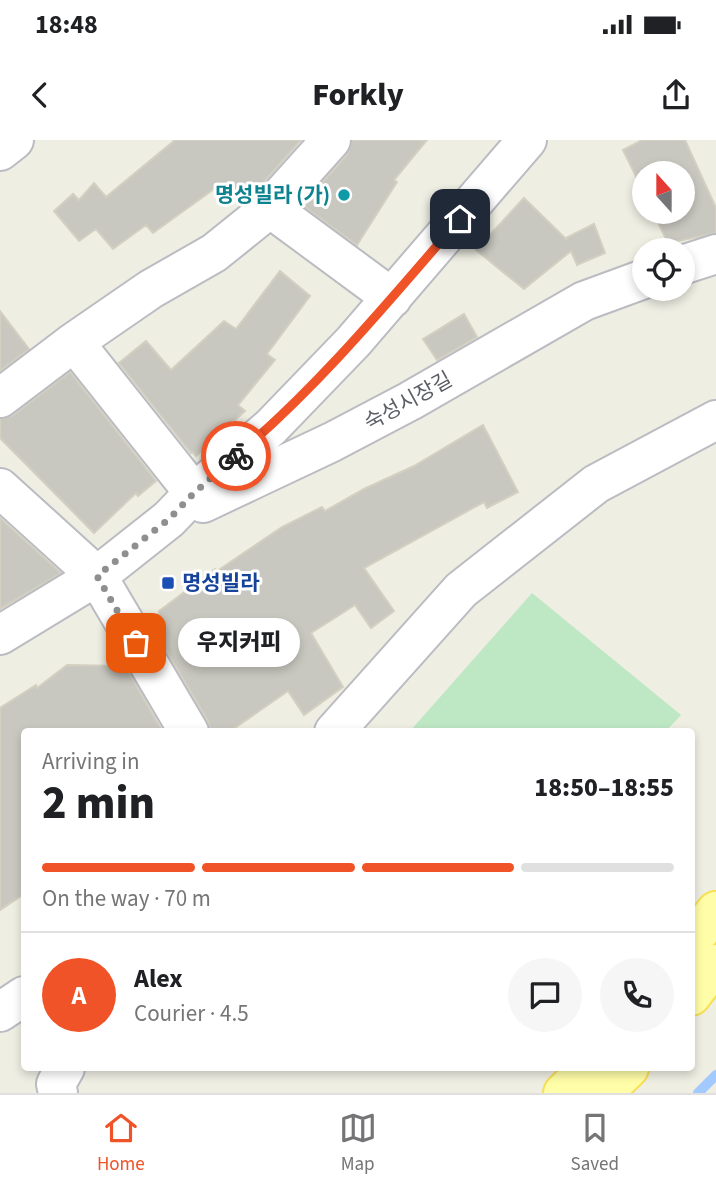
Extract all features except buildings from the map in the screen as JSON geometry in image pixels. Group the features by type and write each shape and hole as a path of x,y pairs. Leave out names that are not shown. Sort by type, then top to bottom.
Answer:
{"main road":[{"path":"695,937 716,911"},
{"path":"695,991 716,964"},
{"path":"563,1093 586,1071"},
{"path":"603,1093 626,1071"}],"street":[{"path":"0,151 14,140"},
{"path":"0,398 151,289 214,253 270,208 331,140"},
{"name":"숙성시장길","path":"0,635 97,576 271,427 392,298 527,140"},
{"path":"270,208 392,298"},
{"path":"695,261 716,254"},
{"name":"숙성시장길","path":"181,506 332,442 410,401 584,301 632,283"},
{"path":"74,342 181,506"},
{"path":"338,728 461,590 596,484 716,420"},
{"path":"0,488 97,576 187,728"},
{"path":"0,1012 21,998"},
{"path":"58,1093 56,1084 63,1071"}],"green space":[{"path":"532,593 681,715 669,728 413,728"}],"waterway":[{"path":"698,1093 716,1075"}],"way so far":[{"path":"136,643 97,576 169,519 236,456"}],"place":[{"name":"명성빌라 (가)","path":"344,195"},
{"name":"명성빌라","path":"168,583"},
{"name":"우지커피","path":"136,643"}],"route":[{"path":"236,456 271,427 353,342 460,219"}]}
